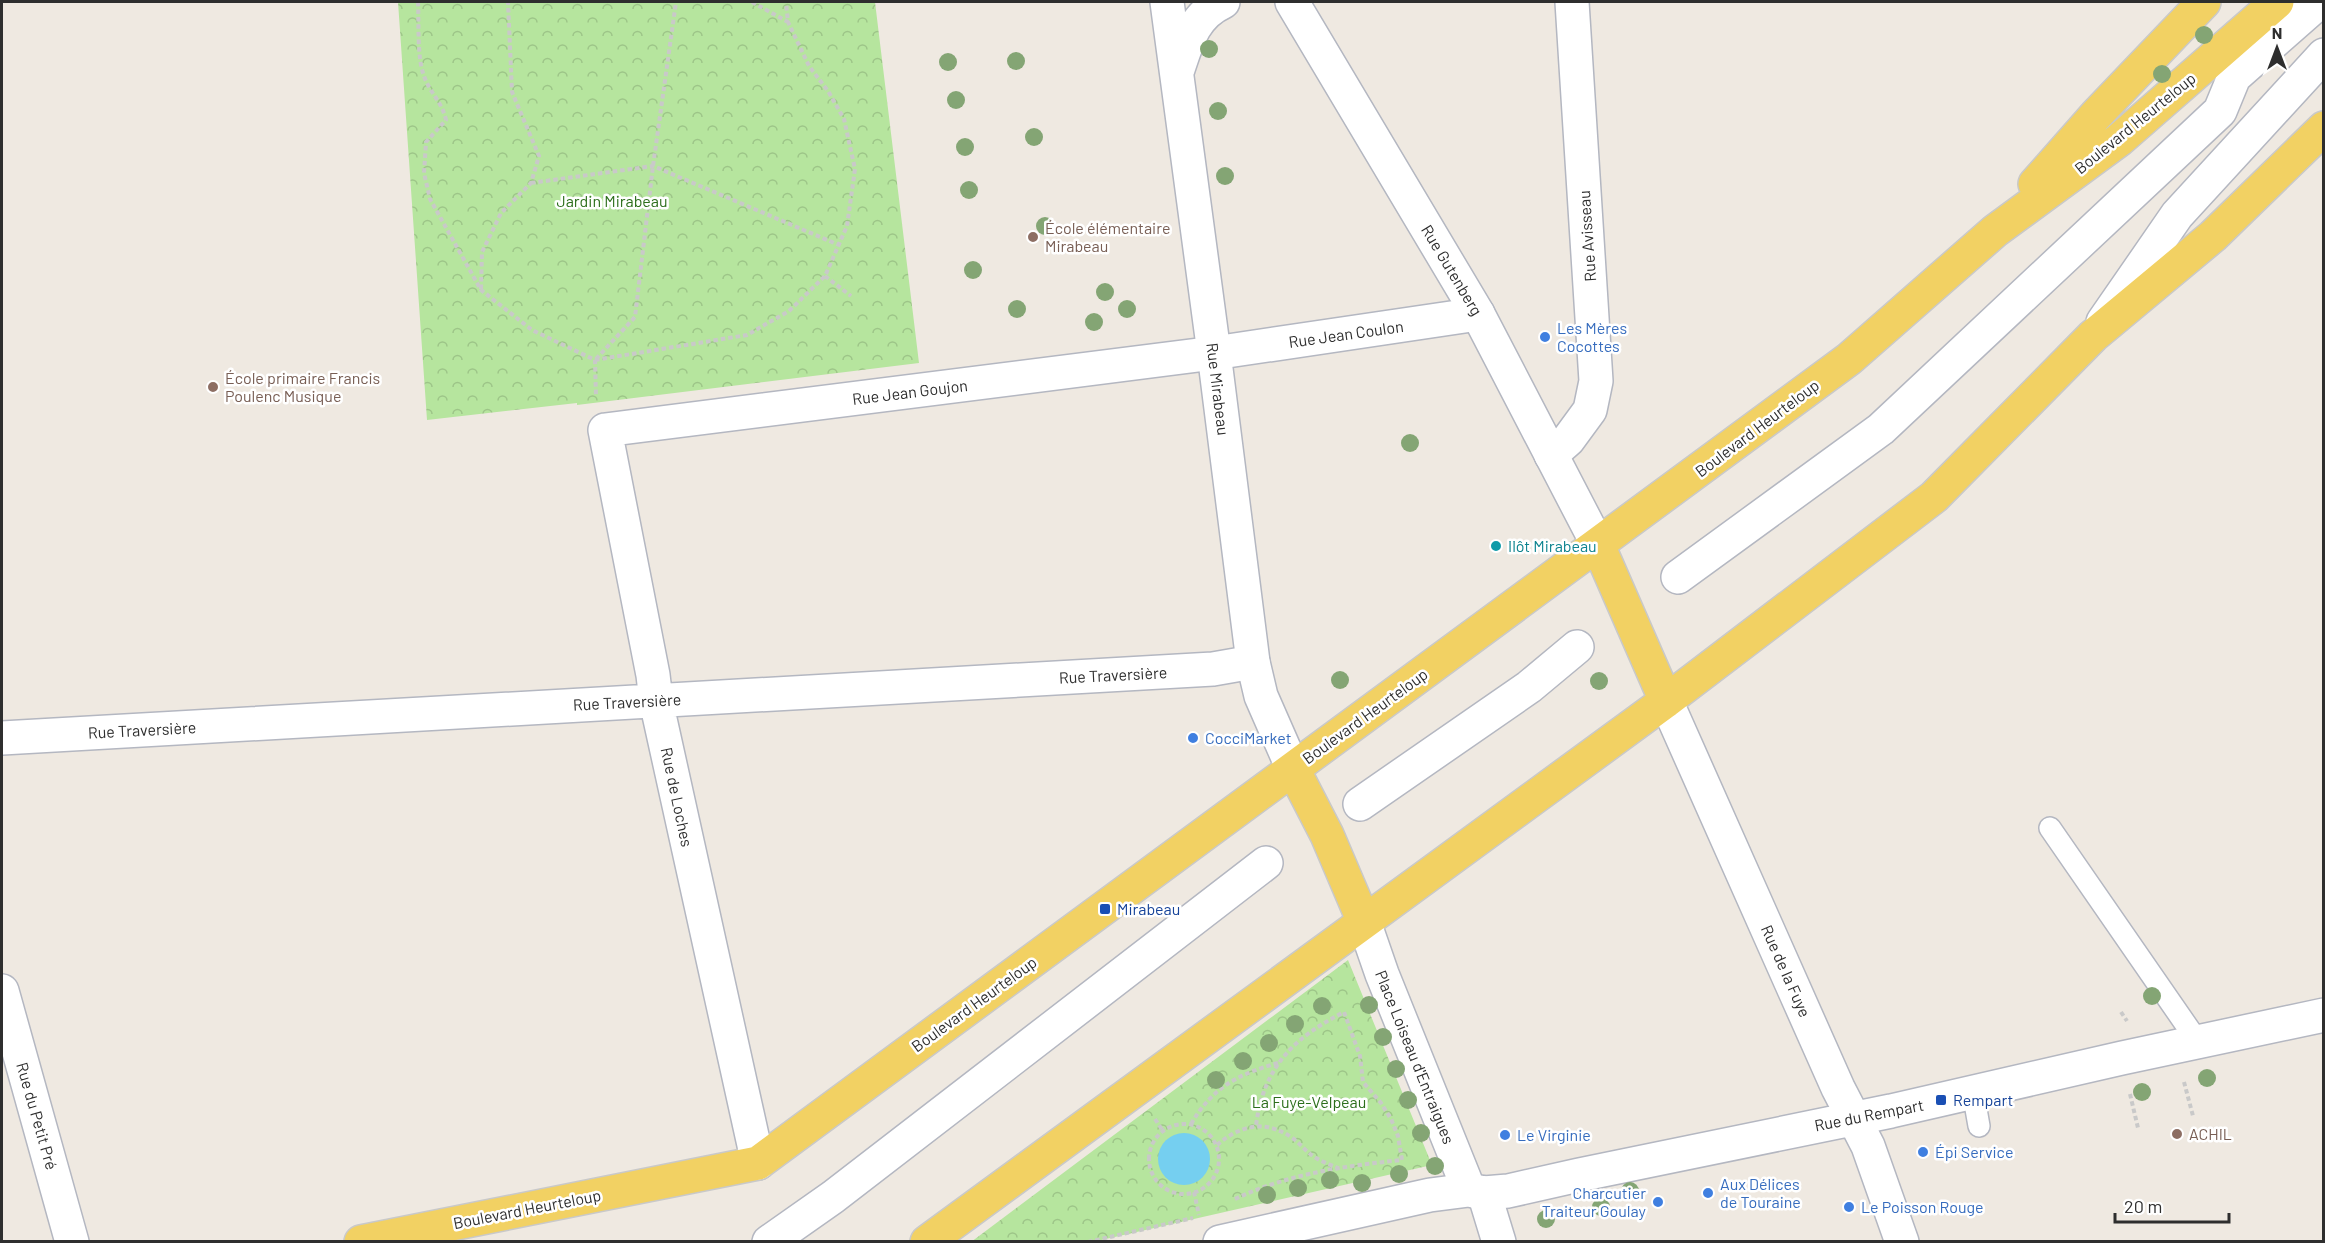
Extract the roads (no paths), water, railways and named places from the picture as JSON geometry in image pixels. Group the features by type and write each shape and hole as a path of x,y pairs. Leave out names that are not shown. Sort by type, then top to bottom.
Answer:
{"main road":[{"path":"1995,231 2096,115 2204,2"},
{"name":"Boulevard Heurteloup","path":"361,1242 758,1163 1849,359 1995,231 2119,140 2277,2"},
{"path":"927,1242 1666,701 1934,497 2093,336 2213,236 2324,129"},
{"path":"1598,545 1666,701"},
{"path":"1293,769 1327,836 1364,922"}],"street":[{"name":"Rue Mirabeau","path":"1167,2 1252,662 1261,696 1293,769"},
{"path":"1176,74 1191,32 1201,16 1223,2"},
{"name":"Rue Avisseau","path":"1551,455 1568,440 1590,410 1596,381 1572,2"},
{"path":"1678,577 1881,429 2220,111 2234,77 2319,2"},
{"name":"Rue Gutenberg","path":"1286,3 1478,314 1598,545"},
{"path":"2093,336 2178,215 2324,56"},
{"name":"Rue Jean Coulon","path":"1214,353 1478,314"},
{"name":"Rue Jean Goujon","path":"600,416 1214,353"},
{"name":"Rue de Loches","path":"600,416 653,675 656,701 758,1163"},
{"path":"1360,804 1530,687 1577,647"},
{"name":"Rue Traversière","path":"2,738 1213,669 1252,662"},
{"name":"Rue de la Fuye","path":"1666,701 1838,1088 1868,1146 1902,1242"},
{"path":"769,1242 832,1197 1266,863"},
{"name":"Place Loiseau d'Entraigues","path":"1364,922 1382,974 1477,1191"},
{"name":"Rue du Petit Pré","path":"2,991 72,1242"},
{"name":"Rue du Rempart","path":"1477,1191 1508,1191 2324,1015"},
{"path":"1220,1242 1430,1195 1477,1191 1499,1242"}],"lane":[{"path":"2049,828 2198,1042"},
{"path":"1973,1092 1979,1126"}],"water":[{"path":"1179,1133 1189,1133 1203,1140 1210,1159 1203,1178 1189,1185 1179,1185 1169,1181 1162,1174 1158,1164 1158,1154 1162,1144 1169,1137"}],"place":[{"name":"École élémentaire Mirabeau","path":"1033,237"},
{"name":"Les Mères Cocottes","path":"1545,337"},
{"name":"École primaire Francis Poulenc Musique","path":"213,387"},
{"name":"Ilôt Mirabeau","path":"1496,546"},
{"name":"CocciMarket","path":"1193,738"},
{"name":"Mirabeau","path":"1105,909"},
{"name":"Rempart","path":"1941,1100"},
{"name":"ACHIL","path":"2177,1134"},
{"name":"Le Virginie","path":"1505,1135"},
{"name":"Épi Service","path":"1923,1152"},
{"name":"Aux Délices de Touraine","path":"1708,1193"},
{"name":"Charcutier Traiteur Goulay","path":"1658,1202"},
{"name":"Le Poisson Rouge","path":"1849,1207"}],"park label":[{"name":"Jardin Mirabeau","path":"612,201"},
{"name":"La Fuye-Velpeau","path":"1309,1102"}]}
